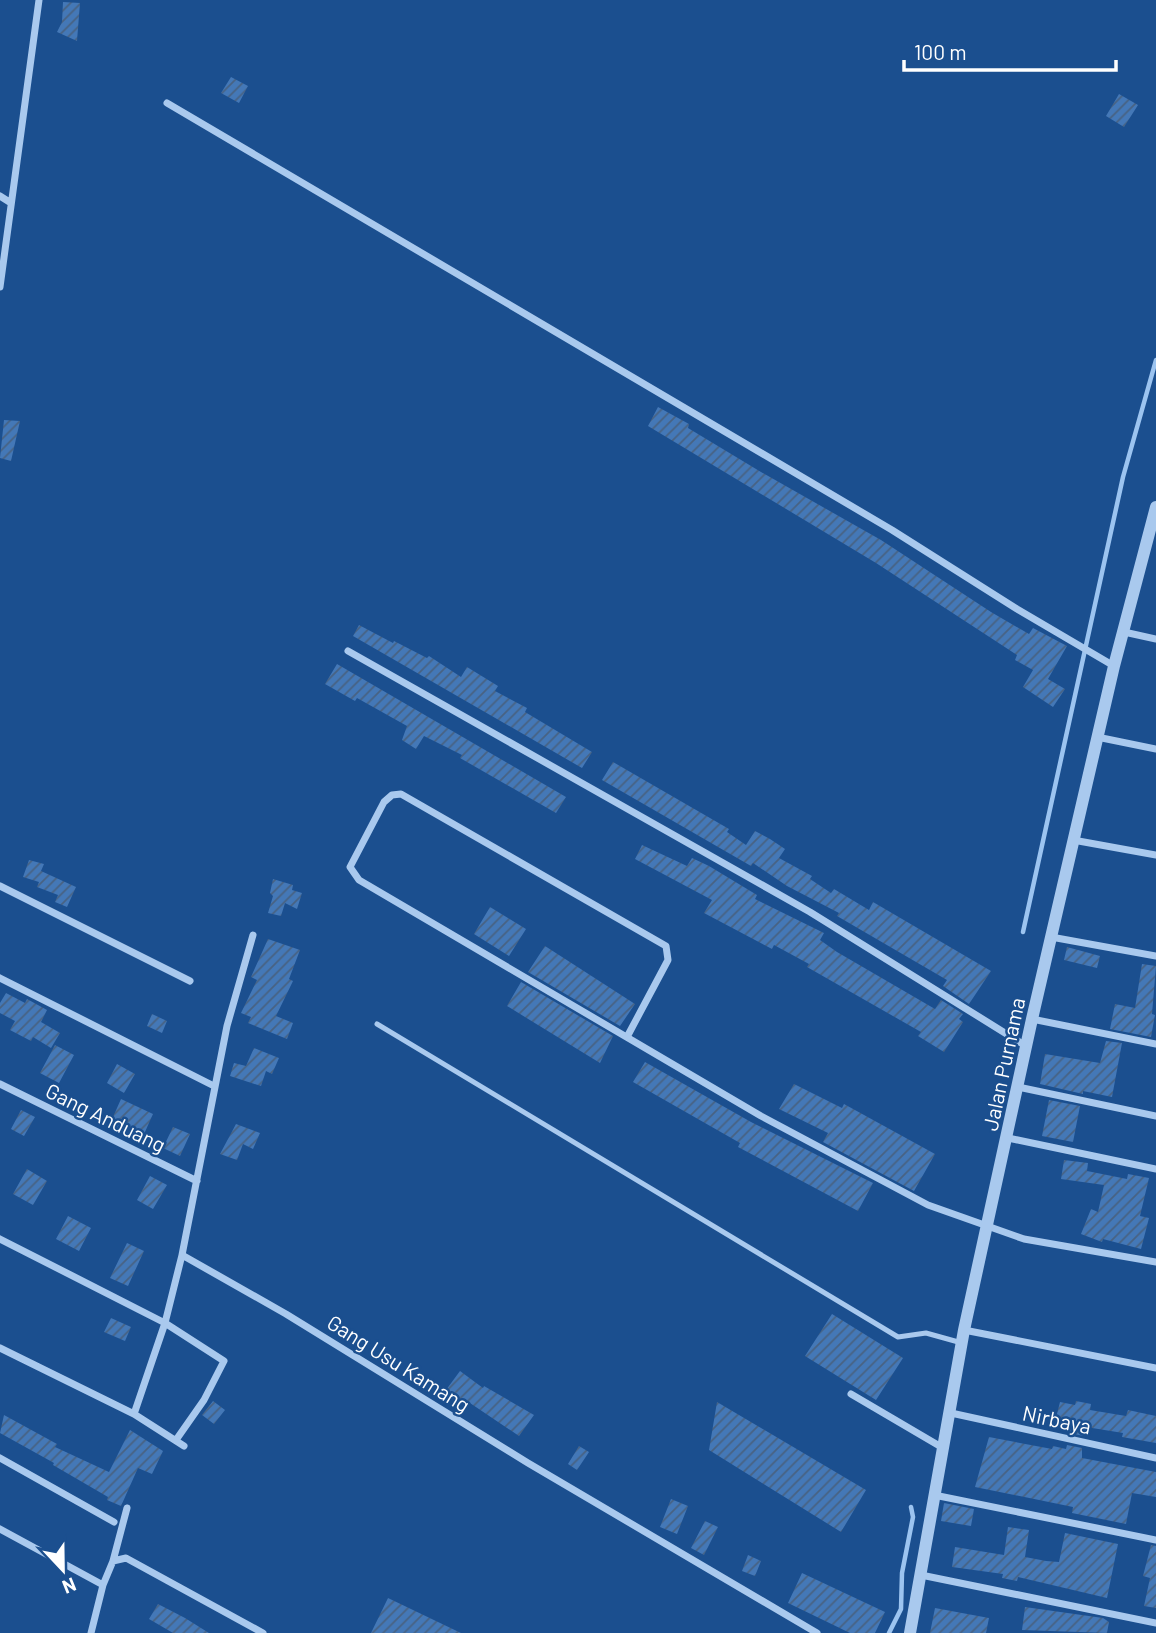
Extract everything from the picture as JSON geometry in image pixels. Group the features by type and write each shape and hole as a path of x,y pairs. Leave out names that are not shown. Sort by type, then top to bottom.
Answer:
{"street":[{"path":"0,287 39,0"},
{"path":"167,103 892,530 1114,665"},
{"path":"0,196 11,202"},
{"name":"Jalan Purnama","path":"910,1633 963,1337 1032,1018 1114,665 1156,507"},
{"path":"1124,632 1156,639"},
{"path":"348,651 810,912 1027,1046"},
{"path":"1097,737 1156,749"},
{"path":"627,1037 668,960 666,946 401,794 392,795 384,802 350,867 359,880 761,1116 928,1205 1024,1238 1156,1262"},
{"path":"1073,840 1156,855"},
{"path":"0,886 190,981"},
{"path":"134,1414 165,1324 182,1255 227,1026 253,935"},
{"path":"1051,937 1156,956"},
{"path":"0,978 214,1086"},
{"path":"1032,1018 1156,1044"},
{"name":"Gang Anduang","path":"0,1084 197,1181"},
{"path":"1018,1087 1156,1116"},
{"path":"1008,1138 1156,1169"},
{"path":"0,1239 165,1324 224,1361 204,1400 176,1440"},
{"name":"Gang Usu Kamang","path":"182,1255 286,1314 528,1463 817,1633"},
{"path":"963,1337 1156,1368"},
{"path":"0,1348 134,1414 184,1446"},
{"path":"851,1394 943,1448"},
{"name":"Nirbaya","path":"951,1413 1156,1458"},
{"path":"0,1458 114,1522"},
{"path":"934,1495 1156,1540"},
{"path":"91,1633 127,1508"},
{"path":"0,1529 103,1585"},
{"path":"113,1561 126,1558 263,1633"},
{"path":"920,1575 1156,1623"}],"lane":[{"path":"377,1024 898,1338 926,1333 963,1337"}],"building":[{"path":"63,2 80,3 77,41 57,32 62,22"},
{"path":"231,77 248,86 239,103 221,93"},
{"path":"1119,94 1138,105 1124,127 1106,116"},
{"path":"658,407 689,424 688,428 761,472 881,540 991,612 1029,634 1033,628 1067,646 1048,679 1065,689 1053,707 1023,687 1033,670 1015,660 1017,655 876,563 648,426"},
{"path":"4,420 20,421 11,461 0,458"},
{"path":"359,625 393,643 394,641 427,658 429,656 461,677 467,667 498,686 495,691 527,708 525,712 592,752 582,768 353,636"},
{"path":"337,664 566,797 556,813 460,758 462,755 424,736 416,749 402,740 407,726 357,698 355,701 325,684"},
{"path":"613,762 729,829 727,832 746,845 755,831 770,839 785,849 779,858 812,876 810,879 831,893 834,889 869,910 873,902 991,971 969,1004 943,986 947,980 837,916 839,913 602,780"},
{"path":"642,845 687,866 692,858 709,866 757,895 755,899 824,933 820,940 837,952 935,1009 941,1000 963,1014 959,1019 963,1022 944,1052 918,1036 921,1032 807,967 809,964 774,945 772,949 704,913 712,900 635,859"},
{"path":"29,860 44,864 41,871 76,887 67,907 55,902 58,895 37,887 39,882 23,877"},
{"path":"273,879 293,885 292,890 302,893 297,909 285,903 281,916 268,913 273,896 270,893"},
{"path":"490,907 526,929 509,956 474,934"},
{"path":"268,939 300,950 289,979 293,981 276,1016 293,1023 287,1039 248,1023 251,1017 241,1013 257,980 251,977"},
{"path":"545,946 635,1004 620,1026 528,972"},
{"path":"1067,947 1100,956 1097,968 1064,960"},
{"path":"1142,964 1156,966 1152,1014 1155,1015 1151,1037 1110,1029 1115,1004 1135,1008"},
{"path":"521,982 613,1036 600,1063 507,1006"},
{"path":"6,993 25,1003 27,999 47,1010 41,1022 60,1033 51,1048 33,1037 31,1041 10,1030 15,1021 0,1013 0,1003"},
{"path":"152,1014 167,1021 162,1033 147,1026"},
{"path":"1106,1041 1122,1043 1112,1097 1083,1091 1083,1094 1040,1084 1045,1054 1100,1063"},
{"path":"55,1045 74,1055 59,1083 40,1073"},
{"path":"254,1048 279,1058 272,1074 266,1071 261,1086 230,1076 234,1063 246,1066"},
{"path":"645,1062 751,1122 873,1183 858,1211 738,1147 740,1143 633,1082"},
{"path":"117,1064 135,1074 124,1093 107,1083"},
{"path":"794,1084 842,1108 844,1104 935,1154 914,1191 823,1142 828,1133 779,1109"},
{"path":"121,1099 153,1114 140,1143 109,1126"},
{"path":"1049,1100 1080,1106 1073,1142 1042,1136"},
{"path":"21,1110 35,1117 24,1136 11,1129"},
{"path":"236,1124 260,1133 253,1149 243,1144 237,1160 220,1154"},
{"path":"173,1127 190,1134 180,1156 163,1148"},
{"path":"1064,1160 1088,1163 1087,1171 1127,1179 1128,1174 1149,1178 1140,1216 1149,1218 1141,1249 1103,1239 1102,1242 1081,1234 1091,1209 1098,1212 1104,1185 1061,1179"},
{"path":"27,1169 47,1181 33,1205 13,1194"},
{"path":"150,1176 167,1185 153,1209 137,1200"},
{"path":"68,1216 91,1228 79,1251 56,1239"},
{"path":"127,1243 144,1251 128,1286 110,1278"},
{"path":"832,1314 903,1358 876,1400 805,1356"},
{"path":"111,1318 131,1327 125,1341 104,1332"},
{"path":"460,1371 483,1388 484,1386 534,1415 519,1436 464,1399 459,1406 443,1394"},
{"path":"213,1401 225,1410 214,1424 202,1415"},
{"path":"1076,1401 1091,1404 1090,1410 1126,1416 1128,1410 1156,1416 1156,1443 1122,1437 1123,1433 1086,1427 1084,1436 1069,1433 1072,1422 1056,1418 1060,1402 1075,1405"},
{"path":"717,1402 866,1490 841,1532 709,1450"},
{"path":"4,1415 57,1444 55,1447 109,1472 130,1430 163,1451 152,1474 138,1468 121,1506 107,1500 108,1497 53,1465 54,1463 0,1433"},
{"path":"989,1437 1052,1449 1053,1446 1066,1449 1067,1445 1082,1448 1082,1458 1156,1472 1156,1497 1132,1493 1126,1524 1072,1513 1073,1507 975,1487"},
{"path":"579,1446 589,1452 577,1470 568,1464"},
{"path":"671,1499 688,1506 677,1534 660,1527"},
{"path":"944,1503 974,1509 971,1526 941,1521"},
{"path":"705,1521 718,1527 704,1555 691,1548"},
{"path":"1008,1527 1029,1530 1025,1557 1046,1561 1059,1562 1065,1533 1118,1544 1107,1598 1018,1577 1017,1581 1002,1578 1003,1574 952,1567 955,1547 1004,1555"},
{"path":"1151,1545 1156,1546 1156,1608 1144,1606 1150,1578 1143,1576"},
{"path":"748,1555 761,1561 755,1576 742,1571"},
{"path":"802,1573 885,1612 875,1633 850,1633 788,1603"},
{"path":"388,1598 461,1633 371,1633"},
{"path":"158,1604 209,1633 173,1633 149,1619"},
{"path":"1025,1607 1103,1618 1109,1622 1107,1633 1022,1630"},
{"path":"935,1608 989,1618 986,1633 930,1633"}],"waterway":[{"path":"1023,932 1123,477 1156,360"},
{"path":"889,1633 901,1609 902,1573 913,1517 911,1507"}]}
